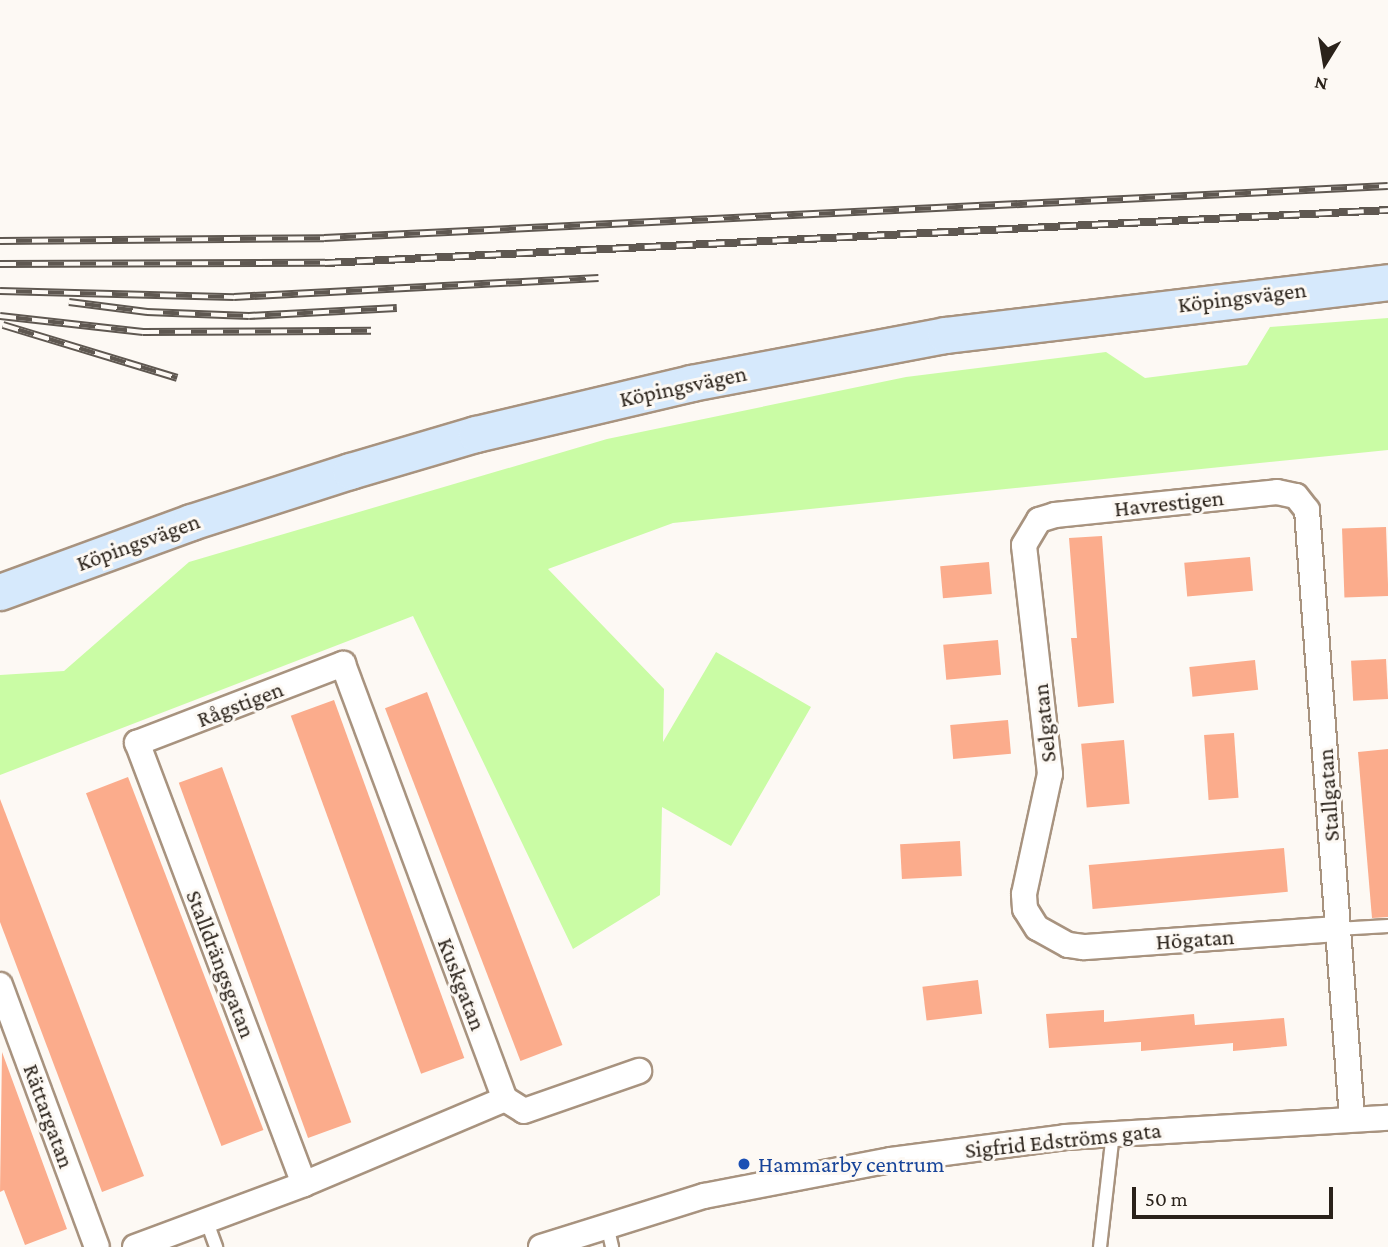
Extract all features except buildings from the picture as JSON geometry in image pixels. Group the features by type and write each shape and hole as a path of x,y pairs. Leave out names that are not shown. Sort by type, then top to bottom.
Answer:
{"main road":[{"name":"Köpingsvägen","path":"0,592 191,522 363,467 476,433 691,383 971,331 1388,282"}],"street":[{"name":"Havrestigen","path":"1061,514 1277,492"},
{"name":"Stallgatan","path":"1277,492 1296,496 1307,510 1352,1118"},
{"name":"Selgatan","path":"1054,939 1037,928 1025,909 1027,877 1050,774 1024,545 1039,520 1061,514"},
{"name":"Rågstigen","path":"137,743 343,664"},
{"name":"Kuskgatan","path":"343,664 505,1099"},
{"name":"Stalldrängsgatan","path":"137,743 304,1184"},
{"name":"Högatan","path":"1054,939 1083,947 1338,929"},
{"name":"Rättargatan","path":"0,985 97,1247"},
{"path":"135,1247 304,1184 505,1099 524,1111 639,1071"},
{"name":"Sigfrid Edströms gata","path":"541,1247 610,1236 704,1196 794,1176 991,1145 1113,1133 1388,1118"}],"lane":[{"path":"1338,929 1388,926"},
{"path":"1100,1247 1113,1133"},
{"path":"207,1222 216,1247"}],"green space":[{"path":"1388,318 1388,450 673,523 548,569 664,689 663,742 716,652 811,707 731,846 662,807 660,895 573,949 413,616 0,775 0,675 64,671 189,562 607,439 906,377 1106,352 1145,378 1247,365 1270,327"}],"railway":[{"path":"0,241 324,238 1388,186"},
{"path":"0,264 325,263 1388,210"},
{"path":"0,291 234,297 599,278"},
{"path":"69,302 147,312 249,316 397,308"},
{"path":"0,316 143,332 371,331"},
{"path":"3,325 177,378"}],"place":[{"name":"Hammarby centrum","path":"744,1164"}]}
